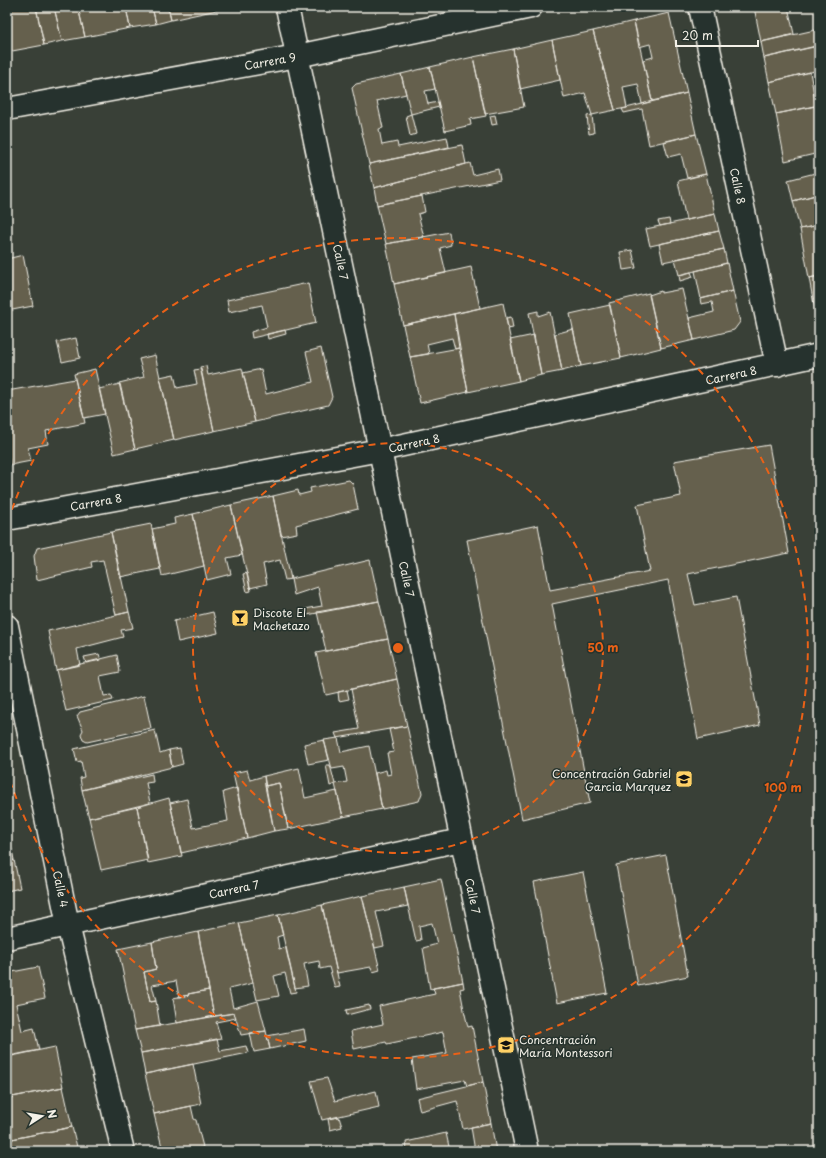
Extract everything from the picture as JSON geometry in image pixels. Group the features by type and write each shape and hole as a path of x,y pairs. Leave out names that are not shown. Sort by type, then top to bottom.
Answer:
{"street":[{"name":"Calle 7","path":"287,7 527,1151"},
{"name":"Carrera 9","path":"7,109 297,56 531,7"},
{"name":"Calle 8","path":"700,7 777,365"},
{"name":"Carrera 8","path":"7,518 380,450 819,355"},
{"name":"Calle 4","path":"7,626 68,925 123,1151"},
{"name":"Carrera 7","path":"7,938 461,840"}],"building":[{"path":"7,7 36,7 44,45 7,52"},
{"path":"36,7 54,7 62,41 44,45"},
{"path":"54,7 78,7 85,37 62,41"},
{"path":"78,7 126,7 130,28 85,37"},
{"path":"126,7 152,7 156,24 130,28"},
{"path":"152,7 168,7 171,20 156,24"},
{"path":"168,7 231,7 171,20"},
{"path":"754,7 788,7 794,34 761,42"},
{"path":"669,13 687,93 652,101 643,60 653,57 650,44 639,47 634,21"},
{"path":"634,21 652,101 642,104 638,84 623,87 627,108 615,110 593,31"},
{"path":"815,30 818,46 764,58 761,42"},
{"path":"593,31 615,110 592,115 585,93 564,98 552,40"},
{"path":"552,40 560,80 520,89 513,49"},
{"path":"816,46 819,70 769,82 764,58"},
{"path":"513,49 524,107 485,114 473,57"},
{"path":"473,57 486,116 470,119 471,125 445,131 430,67"},
{"path":"430,67 435,89 425,91 428,104 438,102 439,107 411,114 401,74"},
{"path":"810,72 816,106 776,114 769,82"},
{"path":"401,74 406,94 377,101 383,128 379,129 382,145 397,142 398,147 447,137 449,147 369,164 352,88 356,84"},
{"path":"687,93 696,134 649,145 642,109 624,113 622,109"},
{"path":"819,105 819,153 785,161 776,114"},
{"path":"411,114 416,134 410,136 406,116"},
{"path":"495,115 497,124 492,125 490,116"},
{"path":"592,115 594,133 589,134 587,116"},
{"path":"696,134 706,174 687,178 681,154 668,157 664,142"},
{"path":"462,145 466,164 374,188 369,164"},
{"path":"470,163 473,175 498,169 500,180 377,205 374,188"},
{"path":"819,172 819,194 793,201 788,180"},
{"path":"706,174 715,214 686,220 678,181"},
{"path":"819,194 819,225 800,229 793,201"},
{"path":"422,196 425,212 418,214 424,237 386,244 377,205"},
{"path":"715,214 719,231 650,246 646,229"},
{"path":"669,219 670,224 660,226 658,221"},
{"path":"819,225 819,276 809,278 800,229"},
{"path":"719,231 724,249 663,262 659,244"},
{"path":"449,232 451,245 440,248 446,273 394,284 386,244"},
{"path":"724,249 727,263 679,275 675,259"},
{"path":"632,250 636,268 623,270 620,252"},
{"path":"23,255 33,306 7,311 7,259"},
{"path":"727,263 733,291 701,299 695,271"},
{"path":"471,267 480,308 403,325 394,284"},
{"path":"691,272 693,277 680,281 679,275"},
{"path":"819,276 819,314 816,315 809,278"},
{"path":"308,283 316,323 252,338 251,332 267,327 262,305 229,312 227,300"},
{"path":"682,289 694,340 661,348 649,295 661,291 661,293"},
{"path":"733,291 740,322 734,330 694,340 689,318 714,312 712,302 701,304 700,299"},
{"path":"649,293 661,348 621,358 609,303"},
{"path":"503,303 519,381 468,392 454,314"},
{"path":"610,305 621,358 581,366 570,314"},
{"path":"538,311 538,316 550,312 562,371 541,375 529,313"},
{"path":"454,314 459,348 455,349 452,338 427,344 429,354 410,357 403,325"},
{"path":"511,317 513,328 508,329 506,318"},
{"path":"573,329 581,366 562,371 555,334"},
{"path":"285,330 286,334 268,339 267,334"},
{"path":"534,335 541,375 519,381 510,340"},
{"path":"76,338 80,358 62,362 57,342"},
{"path":"321,348 332,397 328,405 255,422 243,373 261,369 266,394 313,382 306,352"},
{"path":"459,348 468,392 420,403 410,357"},
{"path":"155,355 174,440 135,449 119,383 144,377 139,359"},
{"path":"206,366 208,375 242,368 255,422 214,431 200,367"},
{"path":"95,369 105,414 84,418 74,374"},
{"path":"201,369 214,431 174,440 160,377 174,374 177,388 197,384 194,370"},
{"path":"75,379 85,423 46,431 48,444 28,448 31,461 10,465 7,450 7,391"},
{"path":"120,384 135,449 114,454 99,389"},
{"path":"769,445 789,553 688,574 695,605 736,597 760,725 698,739 668,580 552,604 590,803 522,819 467,540 538,525 550,590 650,571 637,505 681,496 674,461"},
{"path":"349,480 353,484 358,509 296,525 297,533 281,536 273,496 298,490 299,495 311,492 310,488"},
{"path":"273,496 291,579 285,580 280,560 263,564 267,584 250,588 231,505"},
{"path":"231,505 242,555 227,558 231,574 207,580 193,514"},
{"path":"193,514 204,566 162,576 152,529 175,524 174,518"},
{"path":"151,524 160,569 120,577 111,532"},
{"path":"111,532 129,612 116,615 103,560 91,562 92,567 37,580 34,556 37,548"},
{"path":"370,560 379,601 307,615 305,609 322,606 318,587 294,595 291,579"},
{"path":"247,573 251,591 247,592 243,574"},
{"path":"379,601 388,639 326,651 317,612"},
{"path":"129,612 133,628 121,630 123,637 77,649 80,665 56,670 48,631"},
{"path":"213,612 218,633 178,642 174,621"},
{"path":"388,639 397,679 326,695 316,653"},
{"path":"99,654 101,660 86,663 84,657"},
{"path":"117,655 120,672 100,676 104,696 111,695 113,700 66,711 56,670"},
{"path":"397,679 407,726 337,738 335,733 359,729 351,689"},
{"path":"347,690 349,699 339,701 338,692"},
{"path":"144,696 151,728 87,742 83,740 81,734 83,730 77,716 80,712"},
{"path":"407,726 422,793 419,801 382,809 375,773 386,770 387,775 391,774 387,753 394,752 389,729"},
{"path":"155,730 160,753 169,750 172,767 82,790 80,778 84,777 81,761 77,762 74,749"},
{"path":"338,738 341,752 369,746 382,809 343,817 335,784 347,782 344,767 332,769 324,740"},
{"path":"324,740 329,760 308,764 304,744"},
{"path":"180,748 183,764 172,767 169,750"},
{"path":"326,765 330,765 335,784 330,786"},
{"path":"299,768 305,798 337,791 343,817 288,829 279,783 265,786 264,776"},
{"path":"247,770 250,780 264,776 274,831 247,838 233,773"},
{"path":"152,774 153,782 146,783 150,803 89,818 82,790"},
{"path":"279,783 288,829 274,831 265,786"},
{"path":"237,788 247,838 181,853 170,803 187,799 193,828 228,821 223,792"},
{"path":"169,798 182,856 148,863 137,807"},
{"path":"137,807 148,860 101,870 89,818"},
{"path":"7,825 14,860 7,862"},
{"path":"666,855 688,976 638,986 616,865"},
{"path":"14,860 20,888 7,891 7,862"},
{"path":"583,872 607,993 557,1003 534,882"},
{"path":"441,879 463,982 430,989 423,948 437,944 432,923 419,926 421,940 416,941 404,887"},
{"path":"404,887 408,906 376,912 384,946 375,948 362,896"},
{"path":"362,896 380,970 373,972 371,967 337,973 322,905"},
{"path":"322,905 340,987 335,988 329,967 320,969 319,961 304,964 308,986 295,988 278,915"},
{"path":"278,915 283,935 277,937 279,949 286,947 296,992 290,993 285,973 274,976 279,996 257,1000 239,923"},
{"path":"239,923 253,983 229,989 233,1008 258,1001 266,1031 241,1035 234,1013 214,1016 198,932"},
{"path":"198,932 209,990 179,997 176,981 152,985 156,1001 150,1002 144,972 156,969 152,942"},
{"path":"152,942 156,969 144,972 150,1002 156,1001 160,1026 135,1030 118,949"},
{"path":"38,967 45,998 16,1004 22,1031 34,1028 39,1050 9,1056 7,1046 7,973"},
{"path":"463,982 464,988 460,989 464,1010 468,1027 472,1026 483,1082 467,1086 465,1080 416,1089 412,1059 447,1053 443,1032 387,1044 386,1042 354,1049 351,1031 383,1024 379,1006 435,994 433,988"},
{"path":"209,990 214,1016 177,1023 173,998"},
{"path":"369,1005 370,1009 347,1015 346,1010"},
{"path":"234,1013 236,1018 216,1022 221,1039 141,1053 135,1030"},
{"path":"304,1029 306,1041 270,1049 267,1036"},
{"path":"266,1031 270,1049 254,1052 250,1033"},
{"path":"217,1039 220,1051 246,1046 248,1053 145,1074 141,1053"},
{"path":"55,1047 63,1087 7,1098 7,1057"},
{"path":"193,1064 201,1104 154,1114 145,1074"},
{"path":"327,1078 335,1101 376,1091 379,1107 322,1120 311,1081"},
{"path":"483,1082 491,1123 463,1129 457,1101 420,1111 417,1098"},
{"path":"63,1087 72,1127 7,1140 7,1098"},
{"path":"191,1106 203,1147 190,1151 163,1151 154,1114"},
{"path":"339,1117 342,1127 330,1130 328,1119"},
{"path":"491,1123 496,1151 475,1151 471,1127"},
{"path":"72,1127 78,1151 7,1151 7,1140"},
{"path":"446,1133 450,1151 407,1151 406,1142"}],"place":[{"name":"Discote El Machetazo","path":"240,618"},
{"name":"Concentración Gabriel Garcia Marquez","path":"684,779"},
{"name":"Concentración María Montessori","path":"506,1045"}]}
